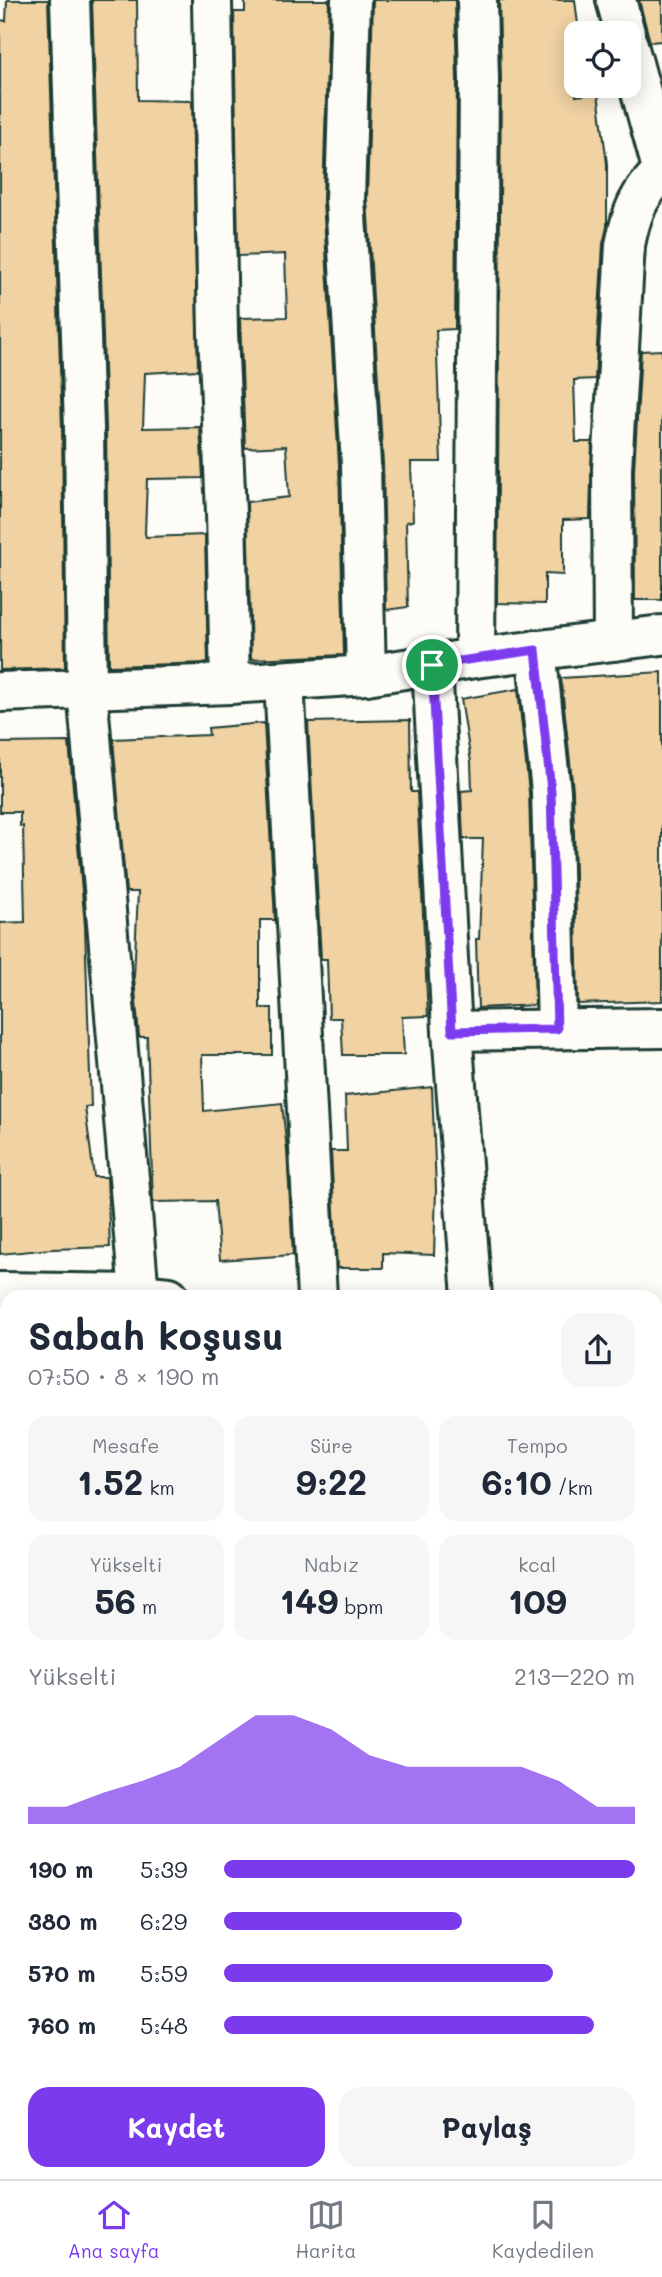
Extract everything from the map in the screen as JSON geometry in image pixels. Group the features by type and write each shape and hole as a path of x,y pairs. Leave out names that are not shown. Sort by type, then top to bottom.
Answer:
{"street":[{"path":"70,0 84,428 87,690 153,1290"},
{"path":"212,0 218,333 230,684"},
{"path":"351,0 345,199 361,464 366,675"},
{"path":"475,658 479,92 477,0"},
{"path":"616,0 622,21"},
{"path":"613,641 612,470 625,245 637,202 646,186 662,170 641,93"},
{"path":"0,692 230,684 366,675 475,658 662,635"},
{"path":"536,650 551,791 557,1029"},
{"path":"432,665 452,1031 471,1290"},
{"path":"284,681 317,1290"},
{"path":"452,1031 662,1028"}],"building":[{"path":"7,0 48,0 62,428 65,668 0,670 0,20 6,21"},
{"path":"92,0 137,0 138,100 192,101 198,370 145,373 143,428 200,427 203,478 147,479 145,533 146,537 205,535 208,663 109,666 106,428"},
{"path":"245,0 329,0 323,200 339,465 344,655 251,659 247,502 289,497 286,446 245,448 240,318 287,317 285,254 238,256 234,12 245,12"},
{"path":"373,0 455,0 457,79 455,329 436,330 441,462 411,462 413,521 406,522 408,607 386,610 383,463 367,199"},
{"path":"499,0 575,0 578,21 564,21 564,98 599,98 607,164 607,227 603,244 595,379 574,380 576,442 592,442 590,519 563,520 563,575 545,574 545,604 497,603 501,79"},
{"path":"639,0 662,0 662,41 650,42"},
{"path":"662,350 662,600 635,600 634,470 641,351"},
{"path":"662,672 662,1001 578,1004 573,790 561,678"},
{"path":"518,689 529,792 535,1005 478,1008 476,939 479,939 483,839 463,839 461,791 472,790 471,762 461,699"},
{"path":"410,720 411,792 417,792 428,1016 402,1017 404,1055 343,1055 341,1018 329,1018 327,959 321,959 308,722"},
{"path":"264,723 275,920 260,920 260,1008 272,1008 272,1055 202,1055 204,1111 282,1103 293,1255 220,1260 215,1201 153,1202 147,1037 139,1037 134,977 138,892 126,892 113,739 209,735 208,728"},
{"path":"69,742 85,926 91,1106 85,1107 94,1177 107,1177 110,1247 0,1254 0,923 25,922 23,826 20,826 20,812 0,812 0,743"},
{"path":"432,1087 436,1190 434,1255 383,1253 383,1268 337,1268 331,1151 347,1151 345,1096"}],"route":[{"path":"536,650 551,791 557,1029 452,1031 432,665 536,650"}]}
